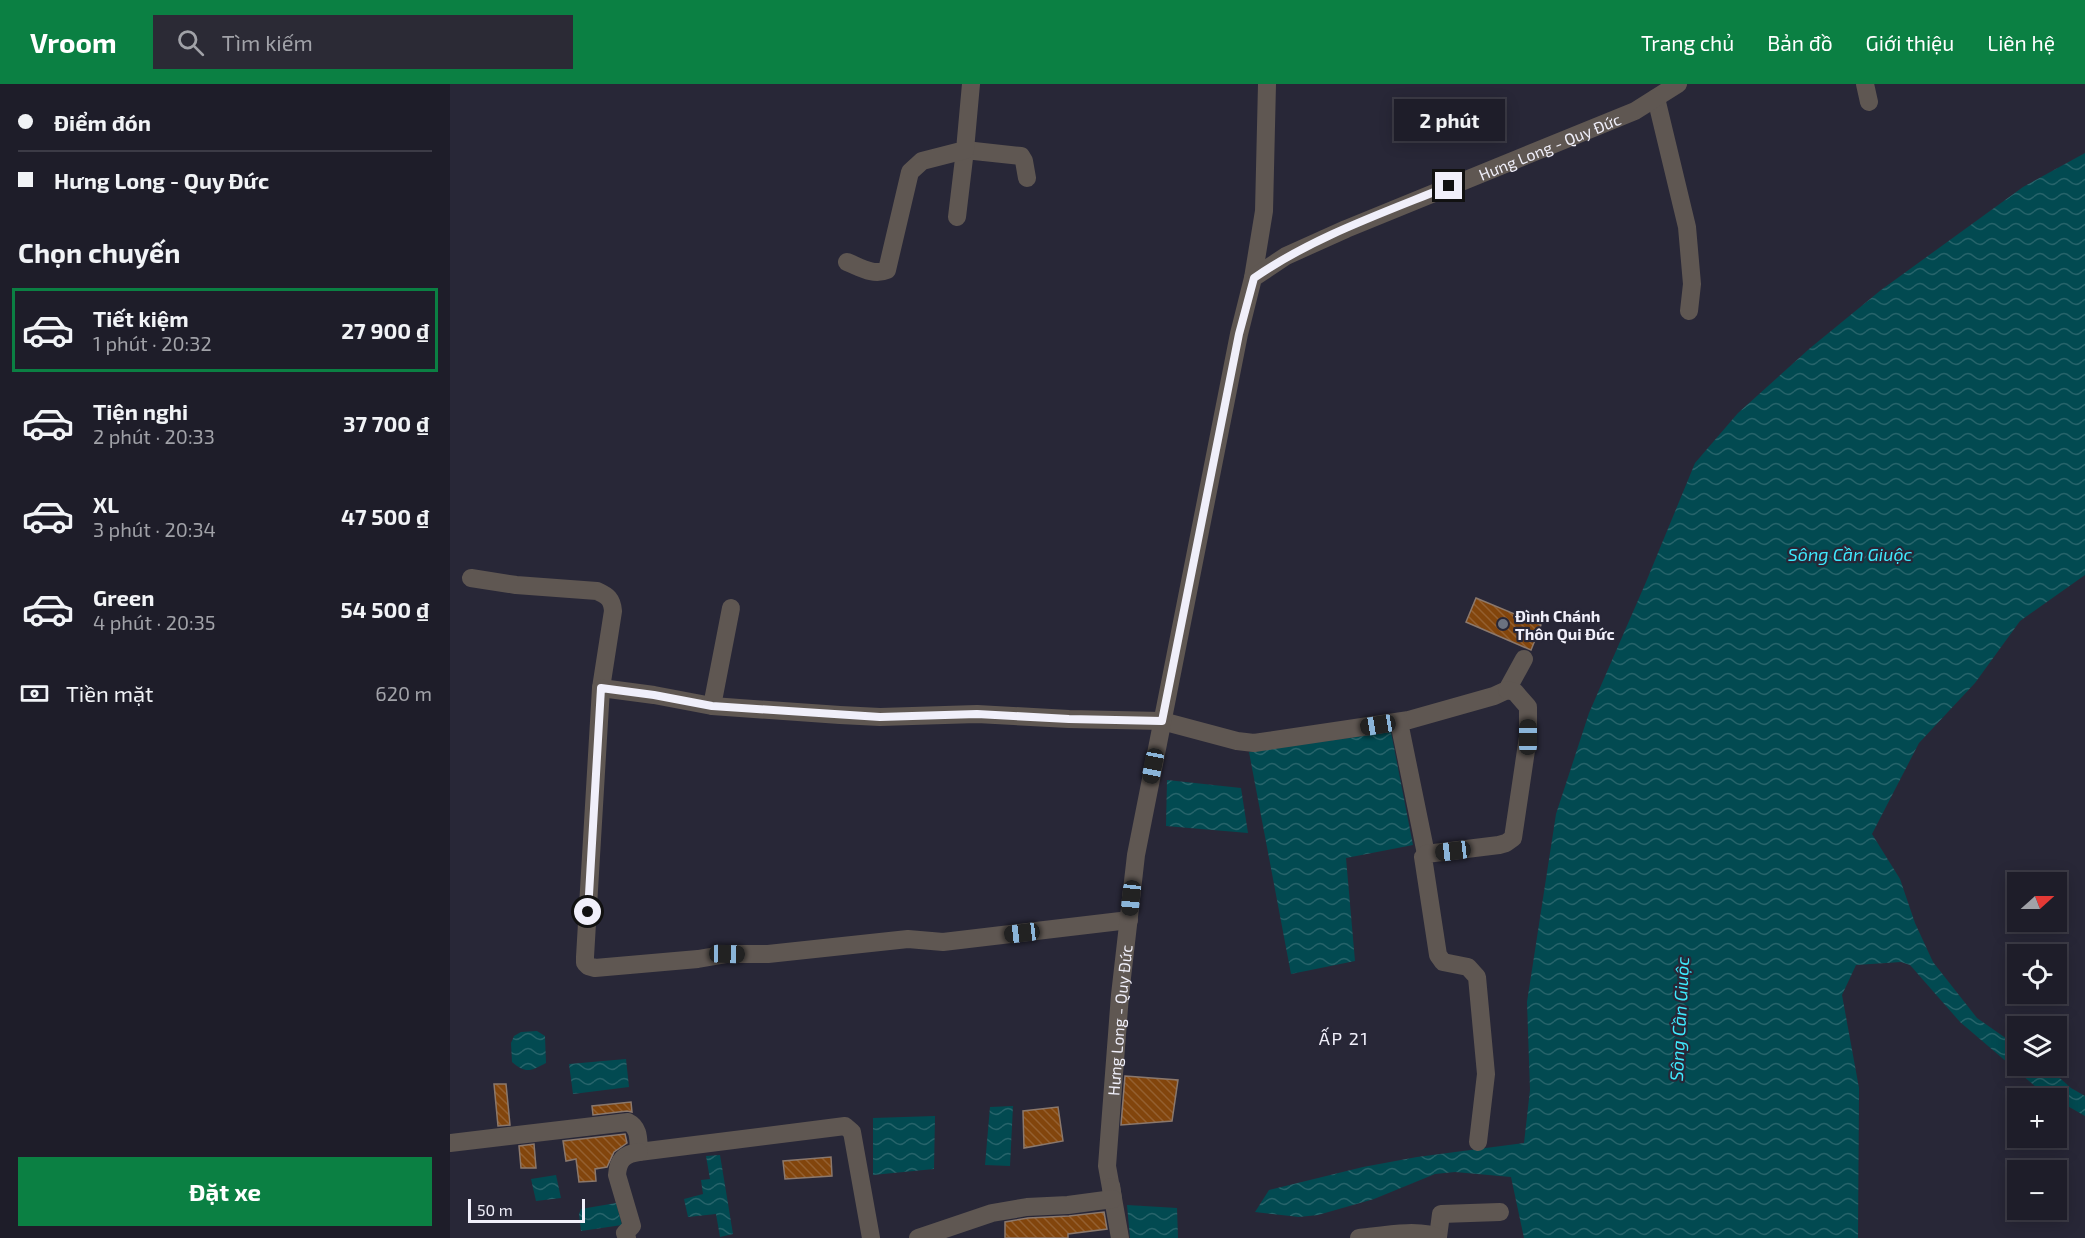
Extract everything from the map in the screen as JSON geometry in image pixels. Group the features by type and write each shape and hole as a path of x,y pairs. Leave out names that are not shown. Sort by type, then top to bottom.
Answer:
{"street":[{"path":"957,217 971,84"},
{"path":"1254,278 1264,211 1267,84"},
{"name":"Hưng Long - Quy Đức","path":"1119,1230 1107,1166 1120,994 1136,855 1239,334 1254,278 1286,256 1346,229 1635,111 1678,84"},
{"path":"1656,98 1688,227 1692,284 1689,311"},
{"path":"847,262 874,272 880,273 887,270 910,172 922,161 964,150 1021,156 1027,178"},
{"path":"471,578 516,585 597,591 608,596 612,602 614,611 601,688 585,957 585,963 588,966 595,968 698,960 727,954 768,954 908,939 943,942 1129,920"},
{"path":"712,706 731,608"},
{"path":"601,688 712,706 880,717 977,714 1162,721 1237,741 1254,743 1399,722 1494,696 1507,690 1524,658"},
{"path":"1426,854 1499,845 1513,838 1528,737 1528,707 1515,692 1507,690"},
{"path":"1399,722 1426,854 1423,857 1438,955 1443,962 1467,967 1477,977 1486,1074 1478,1142"},
{"path":"450,1143 628,1122 638,1132 639,1152"},
{"path":"627,1238 625,1233 632,1226 617,1175 617,1168 624,1156 639,1152 845,1126 852,1132 871,1238"},
{"path":"918,1238 992,1213 1027,1207 1068,1205 1112,1192"},
{"path":"1359,1238 1396,1234 1430,1234 1438,1238 1441,1214 1500,1212"}],"water":[{"name":"Sông Cần Giuộc","path":"2085,153 2085,575 2020,621 1975,683 1919,743 1872,834 1900,879 1915,923 1933,962 1977,1018 2007,1039 2007,1062 1960,1022 1910,965 1901,962 1856,965 1842,995 1859,1088 1858,1238 1524,1238 1511,1177 1455,1172 1435,1174 1374,1199 1318,1215 1299,1217 1255,1212 1269,1190 1363,1167 1417,1157 1524,1143 1530,1090 1527,1002 1556,814 1589,713 1695,463 1738,413 1809,349 1881,290 2023,187"},
{"path":"1391,732 1413,845 1346,858 1355,961 1291,974 1249,752"},
{"path":"1167,780 1241,788 1248,833 1166,826"},
{"path":"537,1031 545,1036 546,1063 525,1070 512,1062 511,1043 514,1036 521,1032"},
{"path":"626,1059 629,1087 573,1094 569,1064"},
{"name":"Sông Cần Giuộc","path":"2023,1076 2057,1076 2085,1096 2085,1116 2067,1106 2067,1088 2037,1088"},
{"path":"1013,1106 1010,1166 985,1165 990,1107"},
{"path":"935,1116 934,1169 873,1175 873,1118"},
{"path":"720,1155 733,1234 720,1237 716,1214 688,1217 684,1199 703,1194 701,1180 710,1179 706,1156"},
{"path":"556,1175 561,1198 536,1201 531,1179"},
{"path":"616,1203 622,1225 581,1231 579,1214 581,1209"},
{"path":"1127,1205 1177,1208 1178,1238 1130,1238"}],"building":[{"name":"Đình Chánh Thôn Qui Đức","path":"1476,598 1541,625 1531,650 1466,622"},
{"path":"1125,1076 1178,1080 1172,1121 1121,1125"},
{"path":"494,1084 506,1084 510,1125 498,1126"},
{"path":"631,1102 632,1112 593,1115 592,1106"},
{"path":"1058,1107 1063,1141 1024,1148 1023,1111"},
{"path":"625,1134 627,1143 614,1152 607,1167 595,1169 596,1181 579,1182 576,1159 566,1161 563,1141"},
{"path":"534,1144 536,1168 521,1168 519,1146"},
{"path":"831,1157 832,1176 785,1179 783,1161"},
{"path":"1104,1212 1107,1229 1068,1234 1068,1238 1005,1238 1005,1222"}],"place":[{"name":"Đình Chánh Thôn Qui Đức","path":"1503,624"}],"district":[{"name":"ẤP 21","path":"1344,1038"}],"route":[{"path":"588,912 601,688 712,706 880,717 977,714 1162,721 1239,334 1254,278 1286,256 1449,186"}]}
